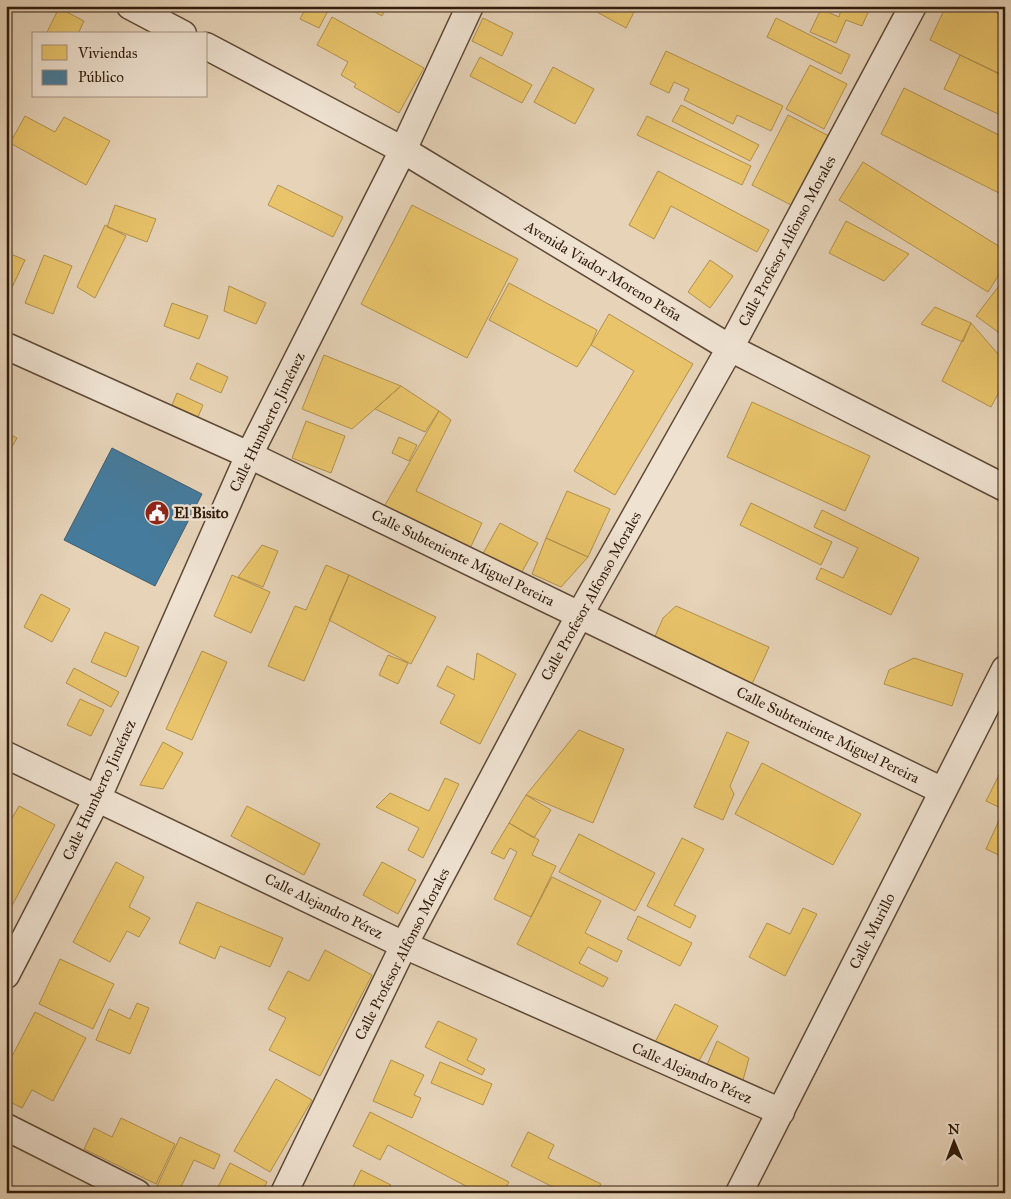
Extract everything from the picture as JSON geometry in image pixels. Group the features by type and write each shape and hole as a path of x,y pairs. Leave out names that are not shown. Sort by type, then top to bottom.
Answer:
{"street":[{"path":"130,6 179,32"},
{"name":"Calle Humberto Jiménez","path":"6,975 98,797 249,455 403,150 470,6"},
{"name":"Calle Profesor Alfonso Morales","path":"284,1193 404,944 580,614 730,348 913,6"},
{"name":"Avenida Viador Moreno Peña","path":"208,47 403,150 730,348 1005,488"},
{"name":"Calle Subteniente Miguel Pereira","path":"6,346 249,455 943,791"},
{"name":"Calle Murillo","path":"739,1193 1005,669"},
{"name":"Calle Alejandro Pérez","path":"6,755 98,797 404,944 781,1112"},
{"path":"6,1127 137,1193"}],"building: Viviendas":[{"path":"307,6 330,7 319,28 300,19"},
{"path":"369,6 387,6 382,16 368,8"},
{"path":"586,6 633,6 636,8 626,28"},
{"path":"842,6 871,6 862,26 846,20 836,43 810,32 821,9 839,17"},
{"path":"946,6 983,6 1005,17 1005,77 930,40"},
{"path":"59,8 84,21 79,32 47,32"},
{"path":"332,17 424,68 399,113 354,87 356,84 341,75 348,62 317,45"},
{"path":"483,18 513,33 502,56 472,41"},
{"path":"776,18 850,55 841,74 767,37"},
{"path":"666,51 783,106 771,131 737,115 733,124 684,100 689,89 674,82 669,93 650,84"},
{"path":"960,55 1005,76 1005,117 944,89"},
{"path":"480,57 532,85 522,103 470,76"},
{"path":"810,65 847,84 824,129 786,109"},
{"path":"553,67 594,89 575,124 534,102"},
{"path":"904,88 1005,138 1005,196 881,134"},
{"path":"681,105 759,145 750,161 672,121"},
{"path":"788,115 829,136 793,206 752,185"},
{"path":"25,116 55,132 64,117 110,141 86,185 10,143"},
{"path":"647,116 751,166 742,185 637,135"},
{"path":"863,162 1005,250 1005,265 988,292 839,200"},
{"path":"658,171 769,230 757,252 671,206 654,239 629,225"},
{"path":"278,185 343,217 333,237 268,205"},
{"path":"115,205 156,219 147,242 107,227"},
{"path":"412,205 518,259 467,358 361,304"},
{"path":"846,221 909,254 884,281 829,253"},
{"path":"105,225 126,236 95,298 77,287"},
{"path":"6,252 25,260 6,300"},
{"path":"44,255 72,266 53,314 25,303"},
{"path":"710,260 733,276 710,308 688,292"},
{"path":"1005,278 1005,337 976,316"},
{"path":"509,283 597,330 591,345 577,367 489,320"},
{"path":"229,286 266,303 256,324 224,311"},
{"path":"172,303 208,316 199,339 164,326"},
{"path":"935,307 971,323 963,342 921,324"},
{"path":"609,314 693,364 615,495 574,471 634,371 591,345"},
{"path":"971,323 1005,362 1005,381 991,407 942,381"},
{"path":"324,355 401,386 352,429 302,409"},
{"path":"197,363 228,377 221,393 190,379"},
{"path":"401,386 439,411 425,432 375,409"},
{"path":"177,393 203,405 195,424 169,412"},
{"path":"752,402 870,456 845,511 727,457"},
{"path":"439,411 451,420 416,491 482,523 465,559 381,512"},
{"path":"306,421 345,436 331,473 292,458"},
{"path":"6,432 17,438 6,457"},
{"path":"399,437 417,445 409,461 392,453"},
{"path":"567,491 610,509 588,557 546,538"},
{"path":"751,503 832,542 821,565 740,525"},
{"path":"822,510 919,558 891,615 816,579 821,568 843,578 858,548 814,527"},
{"path":"500,523 538,543 519,577 481,557"},
{"path":"546,538 588,557 561,587 532,574"},
{"path":"262,545 278,551 263,587 238,577"},
{"path":"326,565 349,575 304,681 268,666 295,606 306,610"},
{"path":"232,575 270,592 251,633 214,616"},
{"path":"349,575 436,617 411,664 329,620"},
{"path":"41,594 70,609 52,642 24,627"},
{"path":"676,606 769,647 752,684 653,641 663,618"},
{"path":"105,632 139,647 126,677 91,662"},
{"path":"202,651 227,662 192,740 166,729"},
{"path":"477,653 516,674 480,744 440,723 455,695 437,686 447,666 474,680"},
{"path":"388,655 408,663 398,684 379,675"},
{"path":"914,658 963,674 952,706 884,684 889,670"},
{"path":"74,668 119,692 111,707 66,683"},
{"path":"80,699 104,710 91,736 67,725"},
{"path":"579,730 624,749 593,823 526,795"},
{"path":"727,732 749,742 730,786 734,794 723,820 694,807"},
{"path":"163,742 183,753 163,789 140,785"},
{"path":"762,763 861,814 833,865 735,814"},
{"path":"999,775 1005,778 1005,810 986,801"},
{"path":"445,778 459,784 423,858 408,850 419,828 376,807 390,793 429,811"},
{"path":"526,795 551,810 534,838 509,823"},
{"path":"19,806 55,825 7,915 6,829"},
{"path":"247,806 320,844 304,875 231,836"},
{"path":"1000,818 1005,820 1005,858 986,849"},
{"path":"509,823 539,840 532,855 556,866 531,917 494,899 517,852 510,848 504,859 491,853"},
{"path":"579,834 655,873 635,911 559,872"},
{"path":"682,838 704,849 674,905 696,916 690,928 647,906"},
{"path":"116,862 144,877 129,907 150,918 139,937 127,931 110,962 73,942"},
{"path":"382,862 416,880 398,914 363,895"},
{"path":"552,877 601,901 585,933 622,951 617,962 588,947 579,963 608,978 603,987 517,944"},
{"path":"197,902 283,938 270,967 220,946 215,959 179,943"},
{"path":"803,908 817,914 785,976 749,957 767,923 790,934"},
{"path":"638,916 692,943 680,966 627,939"},
{"path":"325,950 372,975 320,1076 269,1050 286,1018 268,1009 288,971 309,981"},
{"path":"60,959 114,984 93,1029 39,1004"},
{"path":"137,1003 149,1008 130,1054 96,1040 109,1009 130,1019"},
{"path":"675,1004 718,1026 694,1070 652,1048"},
{"path":"35,1012 86,1038 53,1101 32,1090 22,1108 6,1100 6,1068"},
{"path":"438,1021 477,1039 467,1060 485,1069 482,1075 425,1047"},
{"path":"717,1041 749,1058 742,1084 706,1067"},
{"path":"391,1060 424,1075 414,1095 421,1098 412,1118 373,1101"},
{"path":"440,1062 492,1084 483,1105 431,1083"},
{"path":"276,1079 312,1100 270,1172 234,1151"},
{"path":"370,1112 509,1182 503,1193 479,1193 388,1145 380,1160 353,1146"},
{"path":"121,1118 175,1144 156,1184 84,1149 94,1128 112,1137"},
{"path":"528,1132 554,1145 548,1158 601,1184 596,1193 565,1193 511,1166"},
{"path":"180,1137 220,1155 214,1169 194,1160 178,1193 165,1193 156,1188"},
{"path":"230,1163 267,1182 261,1193 215,1193"},
{"path":"361,1170 391,1185 387,1193 350,1193"}],"building: Público":[{"path":"112,448 202,494 155,586 64,540"}],"place":[{"name":"El Bisito","path":"157,513"}]}
